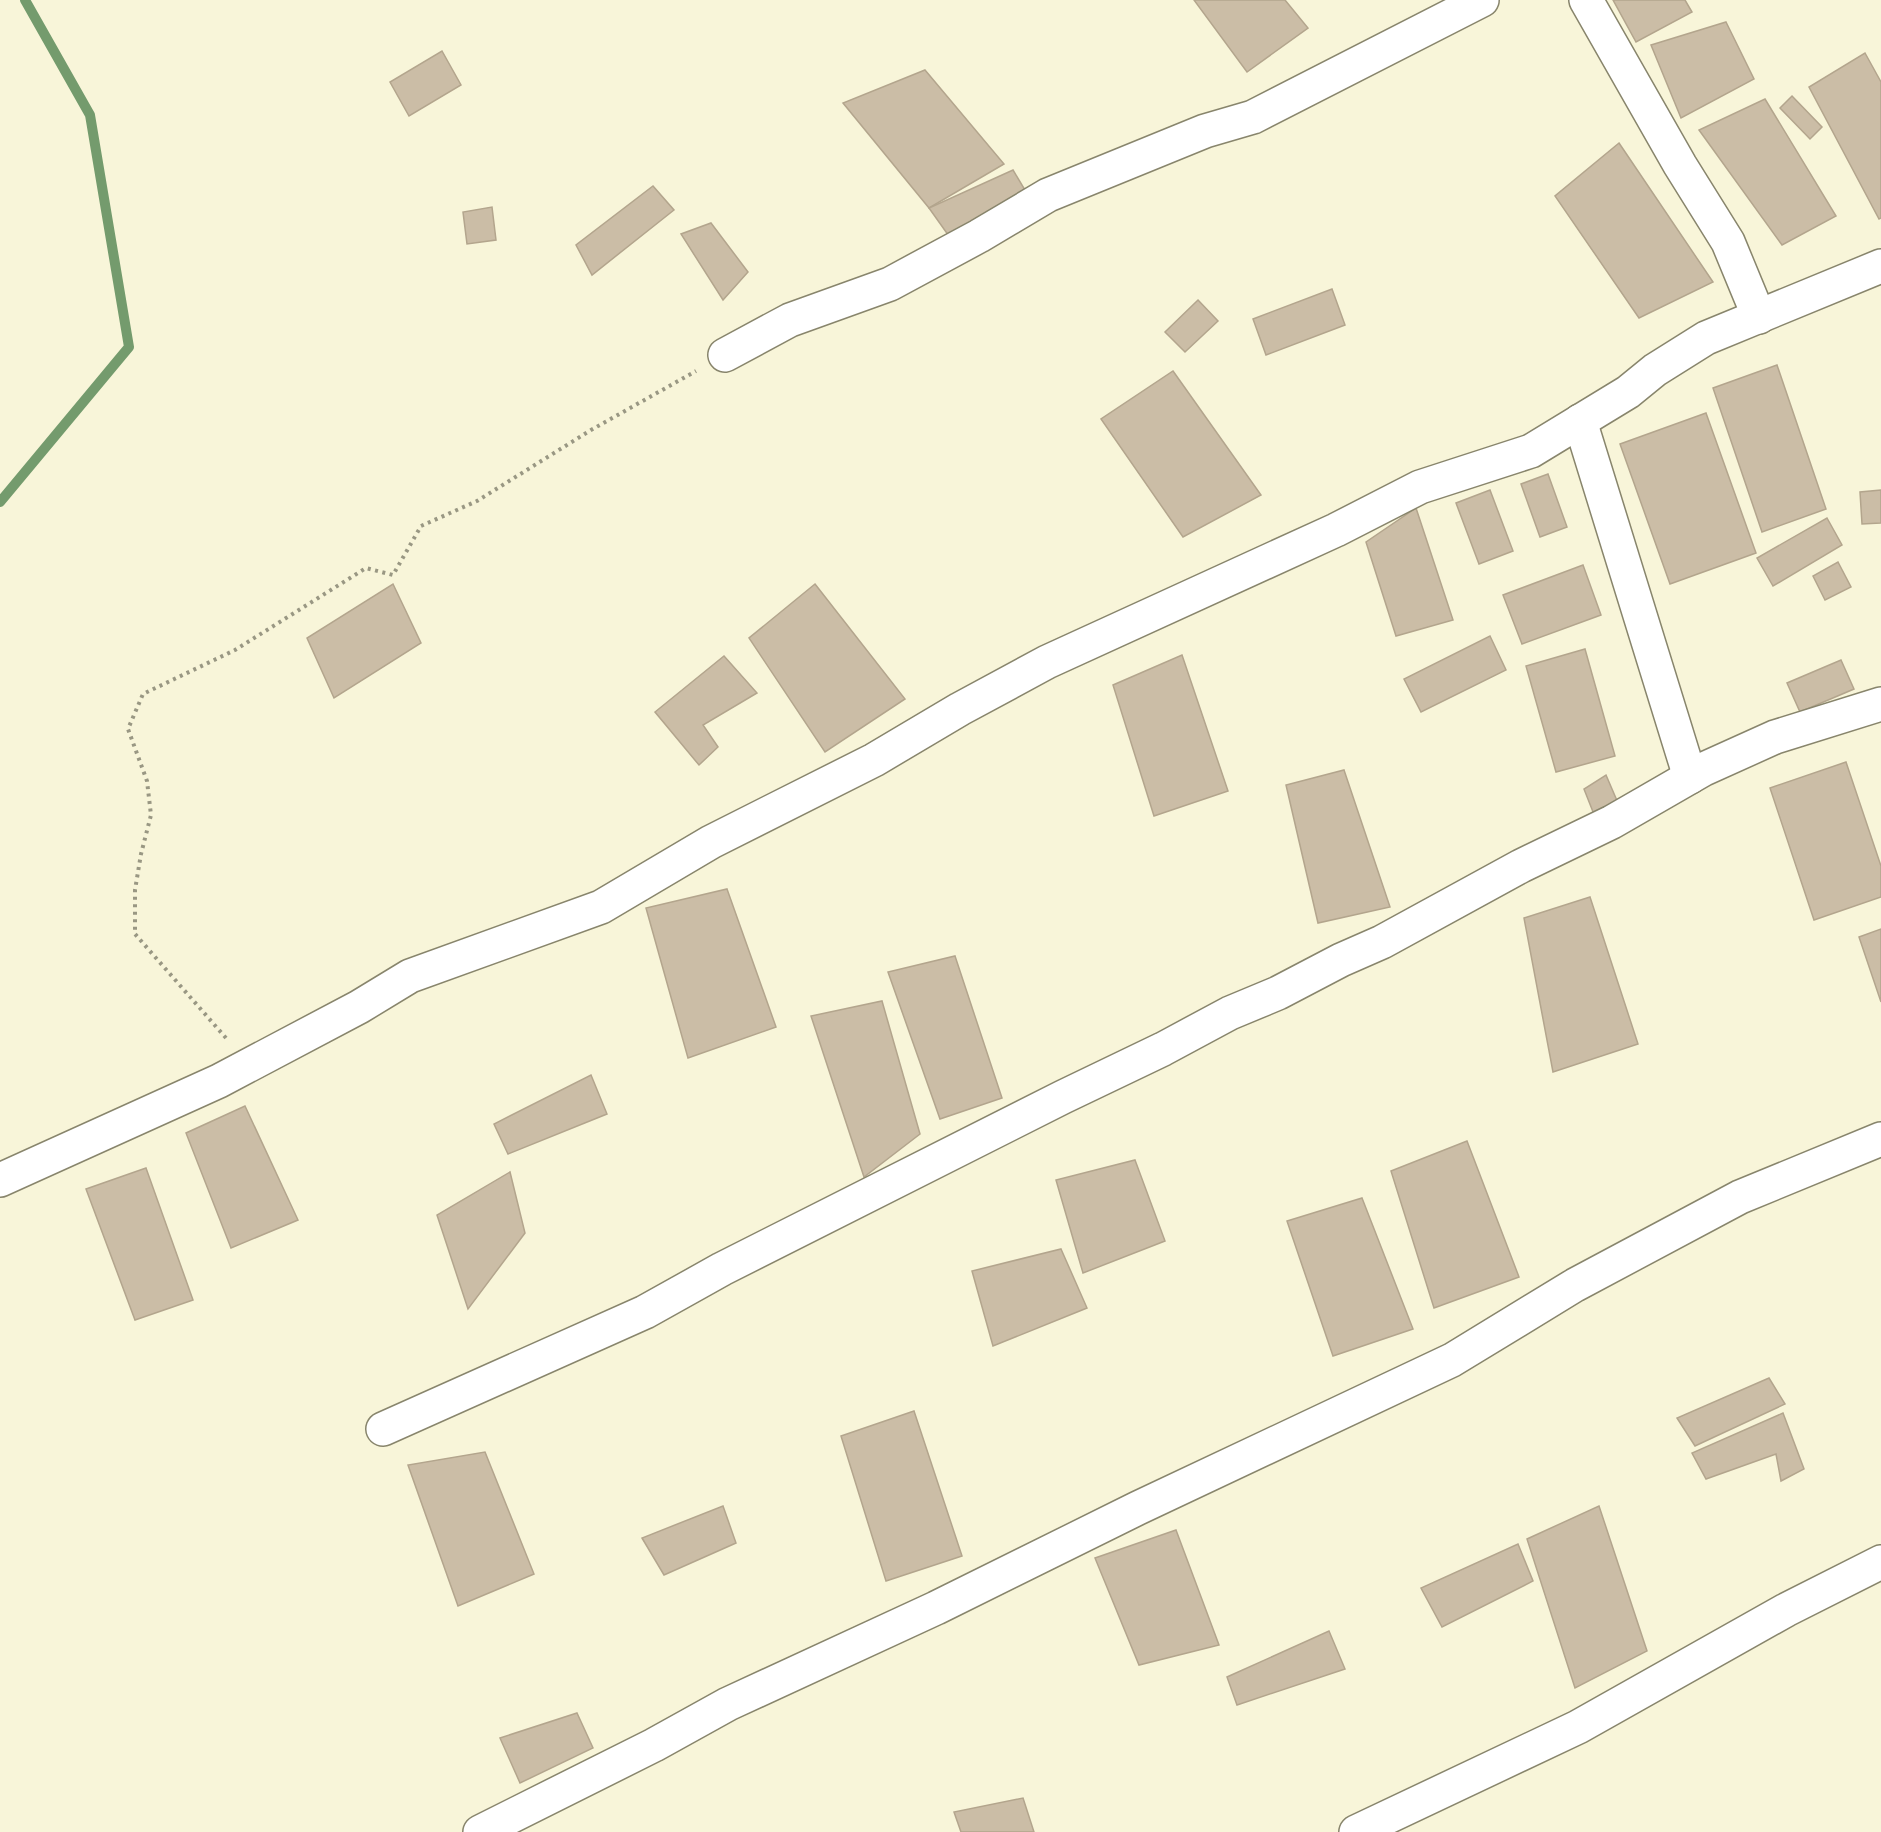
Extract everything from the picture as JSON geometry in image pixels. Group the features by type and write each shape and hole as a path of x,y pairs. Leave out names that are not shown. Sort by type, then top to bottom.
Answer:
{"street":[{"path":"725,355 790,320 890,284 979,236 1048,195 1205,131 1253,117 1482,0"},
{"path":"1586,0 1674,154 1728,242 1759,317"},
{"path":"0,1180 198,1091 359,1007 410,976 601,907 711,842 856,770 960,709 1047,662 1336,530 1420,487 1531,451 1628,392 1655,370 1706,338 1881,266"},
{"path":"1580,421 1690,777"},
{"path":"383,1429 645,1312 722,1269 1163,1049 1230,1012 1278,993 1341,960 1382,942 1521,866 1612,822 1690,777 1775,737 1881,704"},
{"path":"480,1832 654,1745 728,1704 936,1608 1137,1508 1452,1360 1575,1285 1740,1197 1881,1138"},
{"path":"1356,1832 1578,1727 1786,1610 1881,1562"}],"path":[{"path":"250,1065 135,934 135,890 151,815 147,781 128,729 143,694 235,650 366,568 393,575 421,526 477,501 591,429 725,355"}],"building":[{"path":"1194,0 1285,0 1308,28 1247,72"},
{"path":"1613,0 1685,0 1692,12 1636,42"},
{"path":"1726,22 1754,79 1681,118 1651,45"},
{"path":"442,51 461,85 409,116 390,82"},
{"path":"1865,53 1881,82 1881,218 1879,219 1809,87"},
{"path":"925,70 1004,164 929,208 843,103"},
{"path":"1792,96 1822,127 1810,139 1780,108"},
{"path":"1765,99 1836,216 1782,245 1699,130"},
{"path":"1619,143 1713,282 1639,318 1555,196"},
{"path":"1013,170 1025,190 951,239 929,208"},
{"path":"653,186 674,210 592,275 576,245"},
{"path":"492,207 496,240 467,244 463,212"},
{"path":"711,223 748,272 723,300 681,234"},
{"path":"1332,289 1345,325 1266,355 1253,319"},
{"path":"1198,300 1218,321 1185,352 1165,332"},
{"path":"1777,365 1826,509 1762,532 1713,388"},
{"path":"1173,371 1261,495 1183,537 1101,419"},
{"path":"1706,413 1756,553 1670,584 1620,444"},
{"path":"1548,474 1567,527 1540,537 1521,484"},
{"path":"1490,490 1513,551 1479,564 1456,503"},
{"path":"1881,490 1881,523 1862,524 1860,492"},
{"path":"1416,508 1453,620 1396,636 1366,542"},
{"path":"1827,518 1842,545 1773,586 1757,558"},
{"path":"1838,562 1851,587 1825,600 1813,576"},
{"path":"1583,565 1601,615 1522,644 1503,595"},
{"path":"393,584 421,643 334,698 307,638"},
{"path":"815,584 905,699 825,752 749,638"},
{"path":"1490,636 1506,670 1421,712 1404,679"},
{"path":"1585,649 1615,756 1556,772 1526,666"},
{"path":"1182,655 1228,791 1154,816 1113,685"},
{"path":"724,656 757,693 703,725 718,747 699,765 655,712"},
{"path":"1841,660 1854,689 1800,712 1787,683"},
{"path":"1846,762 1881,866 1881,897 1814,920 1770,788"},
{"path":"1344,770 1390,907 1318,923 1286,785"},
{"path":"1606,775 1618,803 1595,817 1584,789"},
{"path":"727,889 776,1027 688,1058 646,908"},
{"path":"1590,897 1638,1044 1553,1072 1524,918"},
{"path":"1881,929 1881,1002 1859,937"},
{"path":"955,956 1002,1098 940,1119 888,972"},
{"path":"882,1001 920,1134 864,1177 811,1016"},
{"path":"591,1075 607,1114 508,1154 494,1124"},
{"path":"245,1106 298,1220 231,1248 186,1133"},
{"path":"1467,1141 1519,1277 1434,1308 1391,1171"},
{"path":"1135,1160 1165,1241 1083,1273 1056,1180"},
{"path":"146,1168 193,1300 135,1320 86,1189"},
{"path":"510,1172 525,1233 468,1309 437,1215"},
{"path":"1362,1198 1413,1329 1333,1356 1287,1221"},
{"path":"1061,1249 1087,1308 993,1346 972,1271"},
{"path":"1769,1378 1785,1404 1695,1446 1677,1418"},
{"path":"914,1411 962,1556 886,1581 841,1436"},
{"path":"1783,1413 1804,1469 1781,1481 1776,1454 1706,1479 1692,1453"},
{"path":"485,1452 534,1574 458,1606 408,1465"},
{"path":"723,1506 736,1543 664,1575 642,1538"},
{"path":"1599,1506 1647,1651 1575,1688 1527,1539"},
{"path":"1176,1530 1219,1645 1139,1665 1095,1558"},
{"path":"1518,1544 1533,1581 1442,1627 1421,1588"},
{"path":"1329,1631 1345,1669 1237,1705 1227,1677"},
{"path":"577,1713 593,1748 520,1783 500,1738"},
{"path":"1023,1798 1034,1832 961,1832 954,1812"}],"waterway":[{"path":"0,502 129,347 90,115 25,0"}]}
